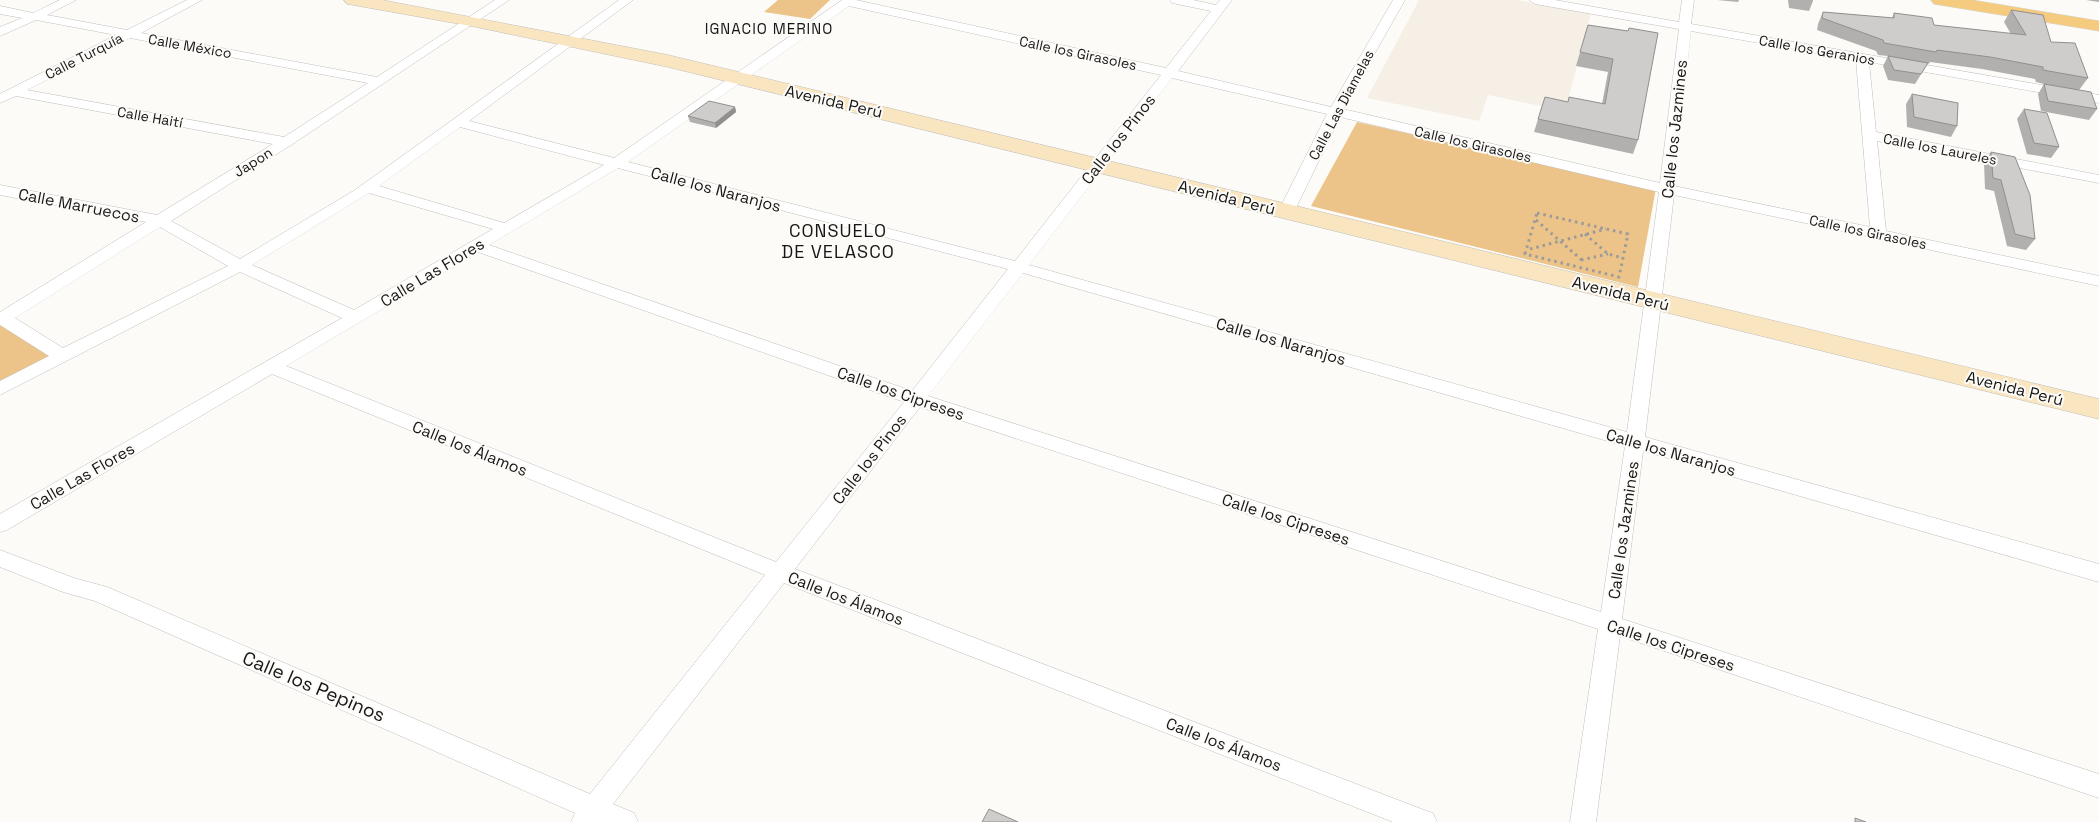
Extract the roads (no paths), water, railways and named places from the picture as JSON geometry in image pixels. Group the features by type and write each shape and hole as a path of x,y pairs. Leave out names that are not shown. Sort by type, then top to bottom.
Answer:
{"main road":[{"path":"1940,0 2099,26"},
{"path":"1996,0 2099,17"}],"street":[{"path":"0,32 70,0"},
{"name":"Calle Turquía","path":"0,99 196,0"},
{"name":"Avenida Perú","path":"353,0 572,41 738,78 1098,164 1286,212 2099,409"},
{"name":"Japon","path":"1,319 286,142 503,0"},
{"path":"0,389 240,266 368,188 627,0"},
{"path":"1176,0 1223,4"},
{"name":"Calle Las Diamelas","path":"1286,212 1335,112 1399,0"},
{"name":"Calle los Geranios","path":"1535,0 2099,99"},
{"name":"Calle los Jazmines","path":"1583,822 1654,301 1688,0"},
{"name":"Calle los Girasoles","path":"848,1 1667,188 2099,281"},
{"name":"Calle Las Flores","path":"0,524 617,163 848,1"},
{"name":"Calle los Pinos","path":"590,815 1223,4"},
{"name":"Calle México","path":"0,10 380,81"},
{"path":"1862,58 1878,234"},
{"name":"Calle Haití","path":"14,92 286,142"},
{"name":"Calle los Naranjos","path":"460,123 1019,267 2099,573"},
{"name":"Calle los Laureles","path":"1869,135 2099,179"},
{"path":"368,188 506,228"},
{"name":"Calle Marruecos","path":"0,190 158,220 240,266 355,317"},
{"name":"Calle los Cipreses","path":"476,246 916,399 1610,624 2099,786"},
{"path":"1,319 62,356"},
{"name":"Calle los Álamos","path":"271,367 779,572 1424,822"},
{"name":"Calle los Pepinos","path":"0,558 70,586 99,593 590,815 625,822"}],"district":[{"name":"IGNACIO MERINO","path":"769,29"},
{"name":"CONSUELO DE VELASCO","path":"838,241"}]}
